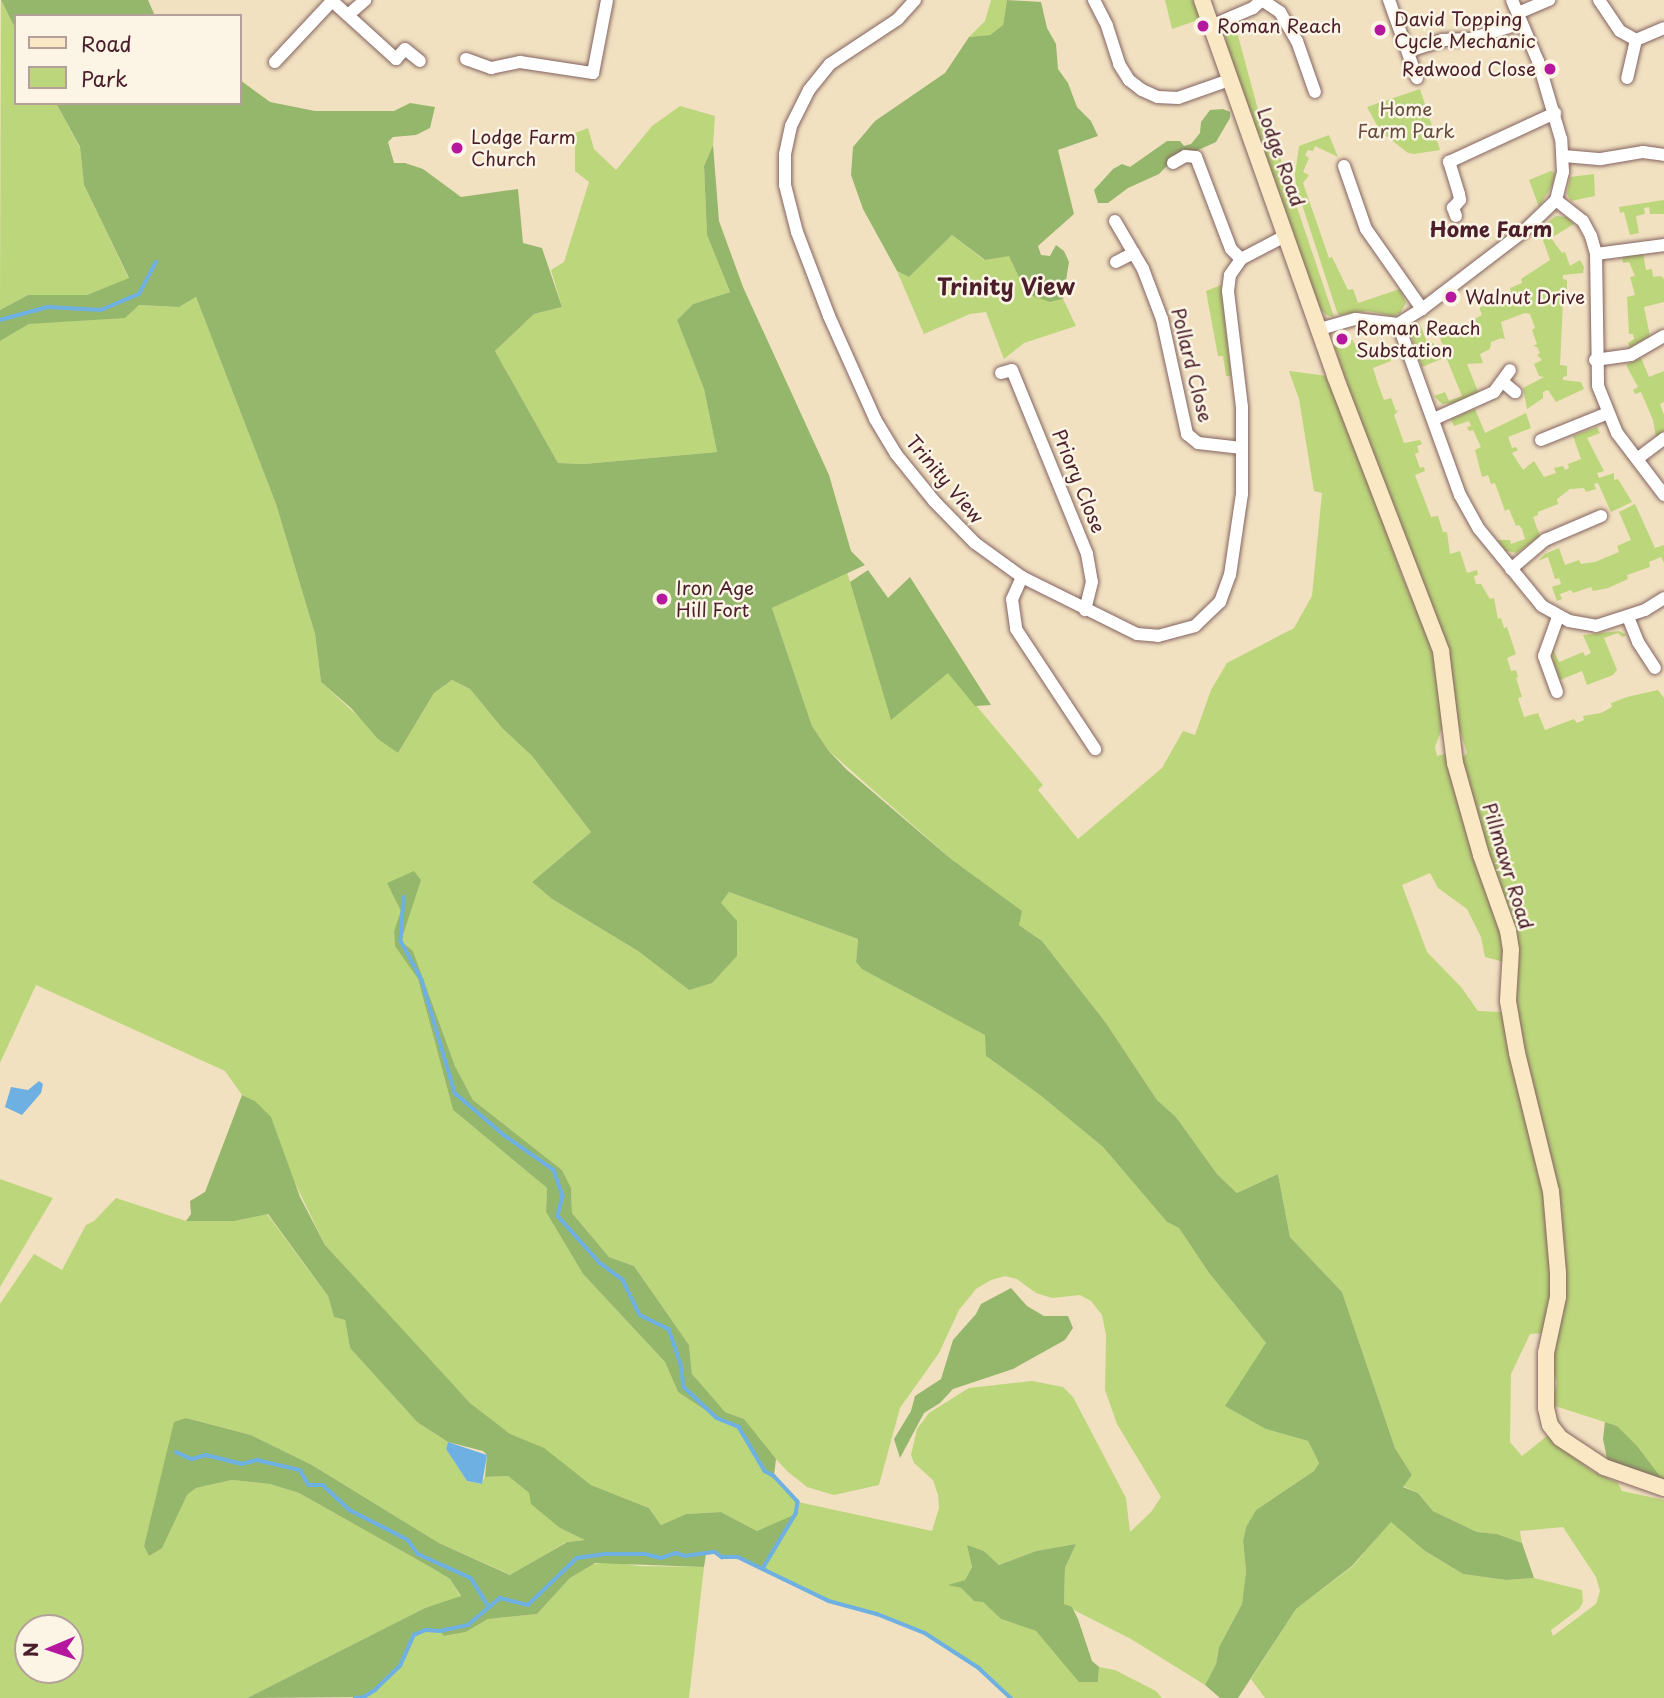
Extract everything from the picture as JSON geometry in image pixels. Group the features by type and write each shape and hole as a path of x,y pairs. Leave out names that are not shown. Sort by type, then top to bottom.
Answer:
{"street":[{"path":"348,15 365,0"},
{"path":"466,59 491,68 520,62 593,73 607,0"},
{"name":"Trinity View","path":"915,0 898,19 830,64 808,90 791,126 785,154 785,186 797,232 829,316 874,419 897,454 934,501 975,543 1022,577 1137,634 1158,636 1181,632 1208,616 1220,602 1230,575 1240,506 1242,448 1238,362 1228,292 1230,275 1241,260"},
{"path":"1094,0 1107,26 1119,64 1129,80 1142,89 1158,97 1178,98 1229,80"},
{"name":"Lodge Road","path":"1202,0 1320,329"},
{"path":"1211,26 1253,8 1262,0 1280,12 1297,41 1315,92"},
{"path":"1389,0 1417,78"},
{"path":"1320,329 1356,319 1398,324 1422,309 1542,216 1556,200 1564,156 1555,113 1512,0"},
{"path":"1409,51 1442,40 1482,36 1520,18 1549,0"},
{"path":"1600,0 1620,31 1636,40"},
{"path":"275,62 332,1 396,59 405,49 420,61"},
{"path":"1636,40 1664,28"},
{"path":"1627,78 1636,40"},
{"path":"1456,216 1453,208 1460,200 1449,162 1555,113"},
{"path":"1564,156 1601,159 1643,152 1664,155"},
{"path":"1173,163 1185,156 1196,157 1231,249 1241,260 1287,235"},
{"path":"1343,166 1366,229 1422,309"},
{"path":"1556,200 1583,221 1596,254 1595,360 1598,386 1617,433 1664,495"},
{"path":"1199,204 1213,201"},
{"name":"Pollard Close","path":"1115,221 1134,253 1162,318 1187,434 1198,443 1242,448"},
{"path":"1596,254 1664,245"},
{"path":"1115,262 1134,253"},
{"path":"1398,324 1460,495 1479,529 1542,606 1558,617 1596,626 1628,617 1664,598"},
{"name":"Pillmawr Road","path":"1320,329 1380,489 1394,536 1440,648 1455,763 1481,855 1508,931 1511,950 1508,1001 1517,1053 1551,1191 1558,1273 1558,1297 1546,1353 1546,1408 1550,1425 1560,1438 1604,1467 1664,1488"},
{"path":"1595,360 1631,355 1664,336"},
{"name":"Priory Close","path":"1005,367 1087,554 1092,582 1085,610"},
{"path":"1434,419 1494,392 1510,370"},
{"path":"1503,382 1515,392"},
{"path":"1541,440 1608,413"},
{"path":"1637,459 1664,439"},
{"path":"1511,569 1545,540 1601,516"},
{"path":"1022,577 1012,598 1016,629 1095,749"},
{"path":"1551,688 1544,656 1558,617"},
{"path":"1628,617 1656,668"}],"green space":[{"path":"1,0 14,26 14,105 57,105 80,148 84,185 129,279 87,295 28,295 0,310"},
{"path":"1,0 148,0 154,14 14,14 14,26"},
{"path":"991,0 1007,0 1003,25 990,35 969,37 985,21"},
{"path":"1007,0 1041,2 1047,28 1056,44 1058,69 1068,83 1077,107 1091,121 1098,136 1058,150 1074,214 1038,246 1041,255 1050,256 1056,245 1064,251 1069,262 1063,299 1050,302 1027,294 1009,256 985,260 952,235 909,277 897,271 863,209 851,175 853,147 875,121 945,73 969,37 990,35 1003,25"},
{"path":"1165,0 1194,0 1201,19 1172,29"},
{"path":"1232,27 1237,32 1260,117 1277,148 1334,317 1326,315 1319,307 1227,52 1225,34"},
{"path":"242,81 270,102 315,111 394,111 410,103 435,107 430,128 416,135 393,137 388,142 394,163 405,163 423,169 461,197 518,189 523,243 542,248 562,307 534,314 495,351 558,463 584,464 717,452 704,389 677,320 693,304 730,292 707,235 704,166 713,145 719,221 743,287 829,475 851,551 865,565 772,608 812,726 828,750 846,769 951,859 1022,911 1019,925 1042,941 1106,1023 1157,1100 1176,1117 1217,1174 1237,1193 1278,1174 1290,1237 1342,1292 1395,1448 1412,1475 1403,1487 1418,1493 1433,1511 1477,1532 1497,1534 1522,1543 1534,1578 1506,1580 1463,1574 1425,1551 1391,1522 1352,1566 1296,1609 1238,1698 1220,1698 1205,1685 1216,1664 1219,1647 1242,1604 1246,1571 1243,1541 1246,1527 1256,1510 1314,1471 1319,1463 1308,1441 1266,1429 1225,1406 1266,1343 1209,1273 1179,1228 1167,1222 1103,1147 1040,1095 986,1056 985,1035 862,969 856,962 858,939 729,892 721,903 737,921 737,956 712,983 689,990 638,951 552,899 532,882 591,832 532,756 502,728 470,689 452,680 434,693 398,753 378,739 351,708 321,682 315,634 276,504 196,297 179,307 139,305 125,318 29,324 0,341 0,310 28,295 87,295 129,278 84,185 80,147 57,105 242,105"},
{"name":"Home Farm Park","path":"1420,89 1440,150 1414,154 1408,153 1380,131 1367,107"},
{"path":"680,106 715,116 713,145 704,166 707,235 730,292 693,304 677,320 704,389 717,452 584,464 558,463 495,351 534,314 562,307 551,270 564,262 589,182 575,171 575,133 588,128 594,149 616,170 652,126"},
{"path":"1223,109 1230,112 1230,118 1216,142 1196,151 1181,152 1159,174 1128,188 1108,203 1098,203 1094,190 1113,169 1122,164 1130,167 1167,141 1180,141 1184,146 1191,144 1200,133 1201,122 1210,110"},
{"path":"1329,135 1338,157 1315,146 1313,151 1308,150 1305,155 1309,158 1303,172 1309,175 1303,183 1329,258 1332,257 1348,290 1353,289 1358,303 1400,289 1406,303 1400,313 1393,316 1368,311 1339,315 1337,312 1296,186 1295,174 1299,146"},
{"path":"1551,171 1555,173 1553,184 1539,207 1529,180"},
{"path":"1594,174 1595,196 1571,201 1567,194 1570,177"},
{"path":"1664,200 1664,214 1650,214 1649,207 1644,208 1645,214 1636,216 1639,233 1630,235 1624,212 1620,213 1619,207"},
{"path":"1556,216 1567,217 1574,224 1551,238 1562,253 1565,252 1570,266 1580,260 1584,267 1583,273 1563,275 1563,279 1567,280 1567,300 1563,301 1560,365 1567,366 1567,376 1563,377 1563,380 1581,382 1584,389 1556,402 1548,390 1543,392 1543,398 1527,409 1523,388 1544,377 1539,376 1534,364 1542,360 1537,355 1540,353 1537,347 1533,346 1537,344 1530,314 1525,313 1501,322 1505,340 1502,338 1491,342 1490,349 1480,354 1483,363 1467,364 1479,394 1454,403 1442,404 1434,396 1445,392 1449,401 1462,396 1446,357 1422,367 1411,335 1415,325 1419,322 1427,342 1431,341 1437,348 1443,346 1440,338 1482,315 1479,307 1493,305 1490,295 1493,294 1496,302 1502,300 1501,296 1511,292 1510,288 1522,283 1521,279 1550,260 1539,229"},
{"path":"952,235 984,260 1009,255 1019,274 1050,302 1063,299 1076,326 1024,343 1004,359 986,312 970,314 924,334 897,271 909,277"},
{"path":"1643,253 1646,270 1652,269 1653,277 1661,276 1664,279 1664,302 1644,307 1650,336 1630,348 1628,343 1634,339 1633,334 1629,334 1627,297 1635,295 1630,277 1635,276 1629,262 1623,263 1622,256"},
{"path":"1221,285 1231,376 1226,376 1223,356 1218,356 1206,291"},
{"path":"196,297 276,504 315,634 321,682 398,753 434,693 452,680 470,689 502,728 532,756 591,832 532,882 552,899 638,951 689,990 721,903 729,892 858,939 856,962 910,995 986,1035 986,1056 1040,1095 1103,1147 1167,1222 1179,1228 1209,1273 1266,1343 1248,1417 1266,1429 1308,1441 1319,1463 1314,1471 1256,1510 1246,1527 1243,1541 1246,1571 1242,1604 1219,1647 1216,1664 1205,1685 1131,1639 1064,1605 1065,1568 1076,1544 1036,1551 999,1565 984,1551 968,1546 972,1567 965,1580 950,1585 961,1588 974,1601 982,1601 1001,1619 1036,1631 1057,1655 1098,1682 1099,1667 1115,1670 1156,1691 1162,1698 1011,1698 979,1668 925,1633 877,1614 829,1601 763,1569 795,1516 757,1531 721,1512 686,1514 661,1525 649,1508 591,1485 544,1449 510,1435 470,1403 325,1245 255,1101 242,1095 225,1071 36,985 0,1063 0,341 29,324 71,320 139,305 179,307","holes":["402,911 406,918 401,941 413,951 455,1066 473,1100 562,1170 571,1189 572,1213 609,1257 634,1266 689,1345 692,1374 725,1412 744,1419 761,1443 788,1472 807,1487 834,1495 879,1485 900,1408 939,1353 959,1310 976,1289 1005,1276 1017,1279 1036,1293 1052,1298 1080,1295 1091,1301 1102,1315 1106,1335 1105,1390 1117,1424 1161,1497 1151,1512 1130,1532 1126,1498 1073,1397 1063,1387 1032,1381 969,1388 929,1413 917,1429 911,1455 914,1463 933,1480 938,1495 939,1508 932,1531 798,1502 774,1476 765,1471 739,1427 717,1418 678,1392 665,1362 583,1274 546,1212 547,1188 453,1110 418,979 395,945 394,931"]},
{"path":"1352,339 1363,360 1377,359 1377,354 1387,348 1391,361 1373,368 1378,384 1384,400 1391,398 1396,411 1399,410 1394,415 1404,443 1420,440 1422,444 1417,446 1419,452 1415,454 1420,468 1424,467 1425,471 1415,475 1431,517 1438,516 1443,532 1447,532 1450,554 1460,551 1467,573 1477,570 1478,575 1474,576 1476,584 1481,584 1490,599 1494,598 1498,619 1501,618 1504,628 1507,627 1516,654 1507,658 1511,671 1516,670 1522,697 1518,698 1524,717 1538,713 1545,730 1574,719 1577,723 1584,720 1583,716 1601,713 1612,707 1611,703 1627,697 1658,690 1664,698 1664,1480 1647,1475 1617,1426 1552,1405 1557,1383 1551,1359 1566,1274 1522,1046 1515,988 1519,963 1516,930 1492,865 1461,759 1467,753 1389,505 1334,346"},
{"path":"1641,358 1649,377 1664,371 1664,402 1660,404 1664,415 1664,431 1656,437 1653,420 1641,392 1635,394 1633,390 1638,387 1627,367 1627,364"},
{"path":"1289,371 1327,376 1360,451 1402,576 1437,657 1444,723 1435,747 1437,756 1448,753 1501,933 1504,962 1485,957 1481,937 1467,909 1438,888 1430,873 1402,885 1427,952 1461,987 1478,1011 1502,1012 1547,1198 1552,1281 1546,1333 1530,1334 1511,1374 1510,1442 1522,1456 1547,1436 1592,1471 1618,1483 1622,1491 1664,1500 1664,1698 1265,1698 1251,1679 1296,1609 1353,1566 1391,1521 1425,1551 1463,1574 1506,1580 1534,1578 1582,1590 1583,1602 1579,1609 1551,1630 1553,1636 1596,1604 1600,1591 1596,1577 1563,1527 1520,1531 1522,1543 1497,1534 1477,1532 1433,1511 1418,1493 1403,1486 1412,1475 1395,1448 1342,1292 1290,1237 1278,1174 1237,1193 1217,1174 1176,1117 1157,1100 1106,1023 1042,941 1019,925 1021,911 951,859 828,750 812,726 772,608 847,572 891,719 948,672 1043,785 1038,790 1078,839 1162,768 1183,731 1195,735 1211,690 1227,663 1294,628 1312,596 1322,493 1314,491 1299,399"},
{"path":"1475,409 1485,433 1526,413 1531,428 1508,437 1512,448 1516,447 1518,450 1512,453 1523,470 1534,461 1544,477 1556,473 1554,468 1563,466 1565,470 1569,468 1568,464 1581,459 1573,436 1597,427 1600,433 1587,438 1604,471 1597,473 1599,478 1614,473 1614,480 1618,479 1632,502 1611,512 1598,483 1594,484 1596,489 1586,492 1584,488 1570,489 1557,499 1558,504 1538,512 1538,515 1533,517 1540,536 1517,553 1506,551 1497,540 1510,540 1511,544 1525,539 1522,529 1519,525 1516,526 1509,509 1505,511 1495,483 1491,484 1488,475 1482,477 1475,450 1481,447 1473,430 1469,431 1467,427 1471,426 1469,421 1454,426 1451,419"},
{"path":"1635,504 1655,548 1664,545 1664,563 1661,557 1649,562 1650,567 1627,575 1628,579 1608,588 1593,591 1591,587 1573,593 1571,590 1560,594 1562,599 1557,601 1552,587 1561,584 1559,578 1555,579 1548,557 1538,561 1545,554 1559,548 1565,565 1579,560 1581,564 1595,562 1619,552 1617,546 1631,540 1619,512"},
{"path":"868,570 888,598 910,577 991,705 975,706 948,673 891,720 850,582"},
{"path":"1619,631 1627,635 1622,637 1618,633 1604,638 1617,670 1613,675 1587,685 1582,671 1560,680 1553,661 1552,647 1559,662 1583,652 1585,656 1591,653 1583,635"},
{"path":"414,871 421,880 401,941 413,951 455,1066 473,1100 562,1170 571,1188 572,1213 609,1257 634,1266 689,1345 692,1374 725,1412 744,1419 776,1459 774,1476 765,1471 739,1427 717,1418 678,1392 665,1362 583,1274 546,1212 547,1188 453,1110 418,979 395,946 394,931 401,911 387,883"},
{"path":"242,1095 255,1101 271,1117 300,1197 325,1245 470,1403 510,1434 544,1448 591,1485 649,1508 661,1525 686,1514 721,1512 757,1531 796,1514 763,1569 738,1557 722,1557 715,1552 706,1554 704,1567 595,1563 570,1578 537,1614 488,1619 466,1632 444,1636 440,1631 426,1630 414,1634 400,1666 364,1697 247,1698 425,1608 461,1596 450,1579 432,1568 299,1493 270,1484 232,1480 196,1488 187,1495 162,1548 149,1556 144,1546 174,1422 186,1418 251,1435 312,1465 439,1543 510,1575 567,1542 585,1540 560,1528 531,1504 529,1493 508,1476 485,1477 487,1455 483,1451 448,1442 417,1422 350,1348 345,1320 334,1317 328,1296 268,1214 235,1221 186,1221 191,1214 190,1201 205,1192"},
{"path":"0,1179 53,1198 0,1287"},
{"path":"116,1198 186,1221 235,1221 267,1214 328,1296 334,1317 345,1320 350,1348 417,1422 448,1442 446,1449 467,1481 481,1484 485,1477 508,1476 529,1493 560,1528 586,1540 566,1542 511,1575 439,1543 312,1465 251,1435 186,1418 164,1467 144,1546 174,1520 187,1495 196,1488 232,1480 270,1484 299,1493 432,1568 450,1579 461,1597 425,1608 247,1698 0,1698 0,1304 34,1254 62,1270 86,1225 94,1221"},
{"path":"1011,1288 1027,1306 1044,1316 1068,1316 1073,1328 1065,1340 1013,1369 953,1389 940,1403 924,1413 900,1458 894,1439 911,1411 915,1396 941,1379 953,1340 976,1314 981,1304"},
{"path":"1605,1422 1617,1426 1637,1446 1662,1479 1608,1463 1603,1439"},
{"path":"1076,1544 1065,1568 1064,1604 1072,1607 1092,1661 1099,1667 1098,1682 1079,1682 1036,1631 1001,1619 983,1602 974,1601 961,1588 948,1585 965,1580 972,1567 967,1545 984,1551 999,1565 1036,1551"},
{"path":"614,1562 639,1566 704,1567 689,1698 355,1698 364,1697 400,1666 414,1635 426,1630 440,1631 445,1636 466,1632 488,1619 537,1614 570,1578 592,1564"}],"water":[{"path":"39,1081 43,1084 41,1093 22,1115 5,1107 11,1087 28,1090"},
{"path":"448,1442 487,1455 482,1484 467,1481 446,1449"}],"waterway":[{"path":"0,320 48,307 101,310 139,294 156,262"},
{"path":"404,897 401,941 422,980 455,1093 504,1135 554,1170 563,1196 558,1216 600,1263 623,1280 640,1315 669,1329 681,1364 684,1387 717,1418 739,1427 765,1471 774,1476 798,1502 796,1514 763,1569"},
{"path":"176,1452 192,1459 206,1455 242,1464 257,1460 300,1470 309,1485 323,1485 350,1510 408,1540 418,1554 471,1578 489,1607"},
{"path":"355,1698 364,1697 375,1690 400,1666 414,1635 426,1630 440,1631 468,1625 500,1598 528,1605 577,1558 605,1554 645,1554 661,1558 676,1553 685,1556 715,1552 722,1557 738,1557 829,1601 877,1614 925,1633 979,1668 1011,1698"}],"place":[{"name":"Roman Reach","path":"1203,26"},
{"name":"David Topping Cycle Mechanic","path":"1380,30"},
{"name":"Redwood Close","path":"1550,69"},
{"name":"Lodge Farm Church","path":"457,148"},
{"name":"Walnut Drive","path":"1451,297"},
{"name":"Roman Reach Substation","path":"1342,339"},
{"name":"Iron Age Hill Fort","path":"662,599"}],"district":[{"name":"Home Farm","path":"1491,228"},
{"name":"Trinity View","path":"1006,286"}]}
